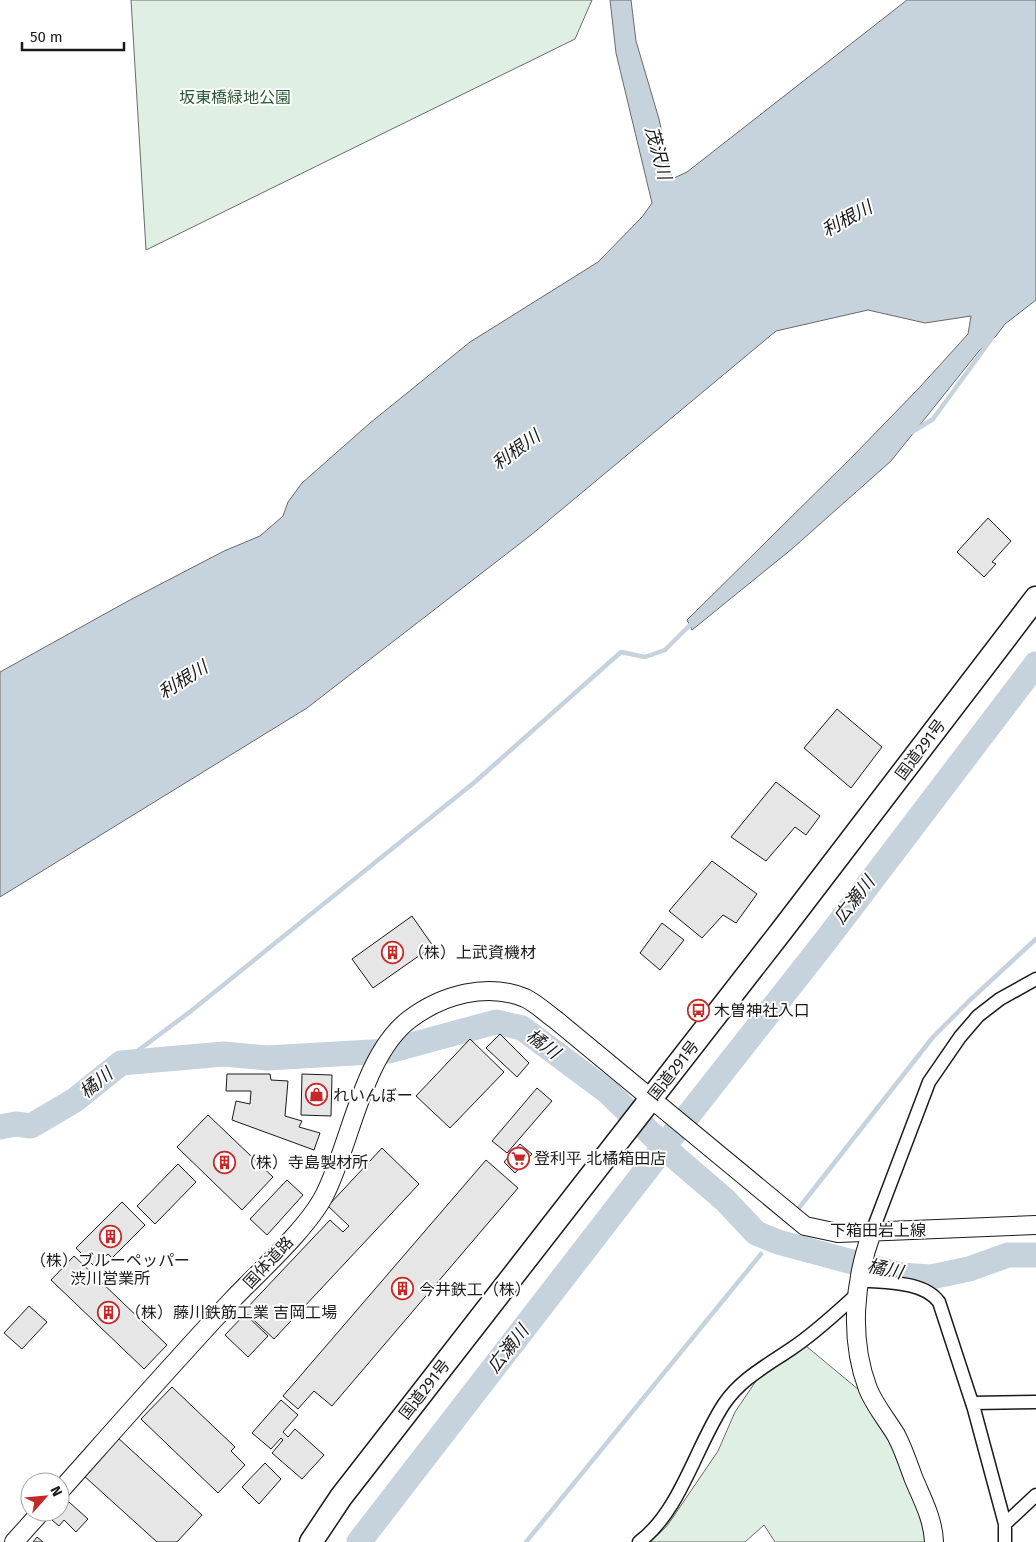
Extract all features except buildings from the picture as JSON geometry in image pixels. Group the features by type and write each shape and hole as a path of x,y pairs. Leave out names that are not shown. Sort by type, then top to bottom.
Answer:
{"highway":[{"name":"国道291号","path":"311,1542 341,1497 783,930 1036,598"}],"street":[{"path":"934,1542 934,1530 926,1506 897,1437 869,1390 862,1367 858,1284 865,1252 872,1232 929,1082 960,1037 978,1016 1000,999 1036,979"},
{"name":"国体道路","path":"70,1480 188,1348 316,1211 326,1193 352,1118 372,1072 390,1037 412,1017 433,1004 459,994 478,991 500,992 525,998 646,1105"},
{"name":"下箱田岩上線","path":"646,1105 671,1115 805,1226 838,1233 1036,1225"},
{"path":"858,1284 920,1288 932,1293 939,1302 972,1403 1005,1524 1005,1542"},
{"path":"639,1542 658,1524 671,1504 724,1404 739,1385 813,1333 858,1284"},
{"path":"972,1403 1036,1402"},
{"path":"1005,1524 1036,1495"},
{"path":"14,1542 32,1522"}],"green space":[{"name":"坂東橋緑地公園","path":"131,0 592,0 575,39 146,250"},
{"path":"806,1346 859,1390 893,1442 921,1507 928,1542 775,1542 764,1525 745,1542 650,1542 667,1526 718,1451 735,1412 758,1378"}],"water":[{"path":"610,0 631,0 636,41 659,119 672,179 687,172 907,0 1036,0 1036,300 1005,324 996,336 979,351 891,461 793,548 692,630 687,620 919,388 968,334 971,316 925,323 868,310 776,331 531,535 307,708 0,897 0,672 128,601 224,551 260,536 283,516 288,502 302,483 370,423 470,342 598,262 642,217 652,203 616,53"}],"waterway":[{"path":"912,432 933,419 992,338"},
{"path":"116,1067 191,1011 476,781 621,652 645,657 665,650 693,622"},
{"name":"広瀬川","path":"672,1136 827,939 1036,664"},
{"path":"795,1213 933,1037 1036,939"},
{"name":"橘川","path":"0,1127 16,1124 31,1126 75,1100 121,1063 224,1054 267,1058 389,1051 496,1022 522,1028 608,1092 676,1158 725,1200 756,1233 778,1242 901,1275 931,1277 969,1269 1008,1255 1036,1255"},
{"name":"広瀬川","path":"359,1542 657,1156"},
{"path":"526,1542 761,1254"}],"place":[{"name":"（株）上武資機材","path":"392,952"},
{"name":"木曽神社入口","path":"698,1010"},
{"name":"れいんぼー","path":"317,1095"},
{"name":"登利平 北橘箱田店","path":"518,1158"},
{"name":"（株）寺島製材所","path":"224,1162"},
{"name":"（株）ブルーペッパー 渋川営業所","path":"110,1236"},
{"name":"今井鉄工（株）","path":"403,1289"},
{"name":"（株）藤川鉄筋工業 吉岡工場","path":"109,1312"}],"water label":[{"name":"茂沢川","path":"658,153"},
{"name":"利根川","path":"847,219"},
{"name":"利根川","path":"516,450"},
{"name":"利根川","path":"183,680"}]}
